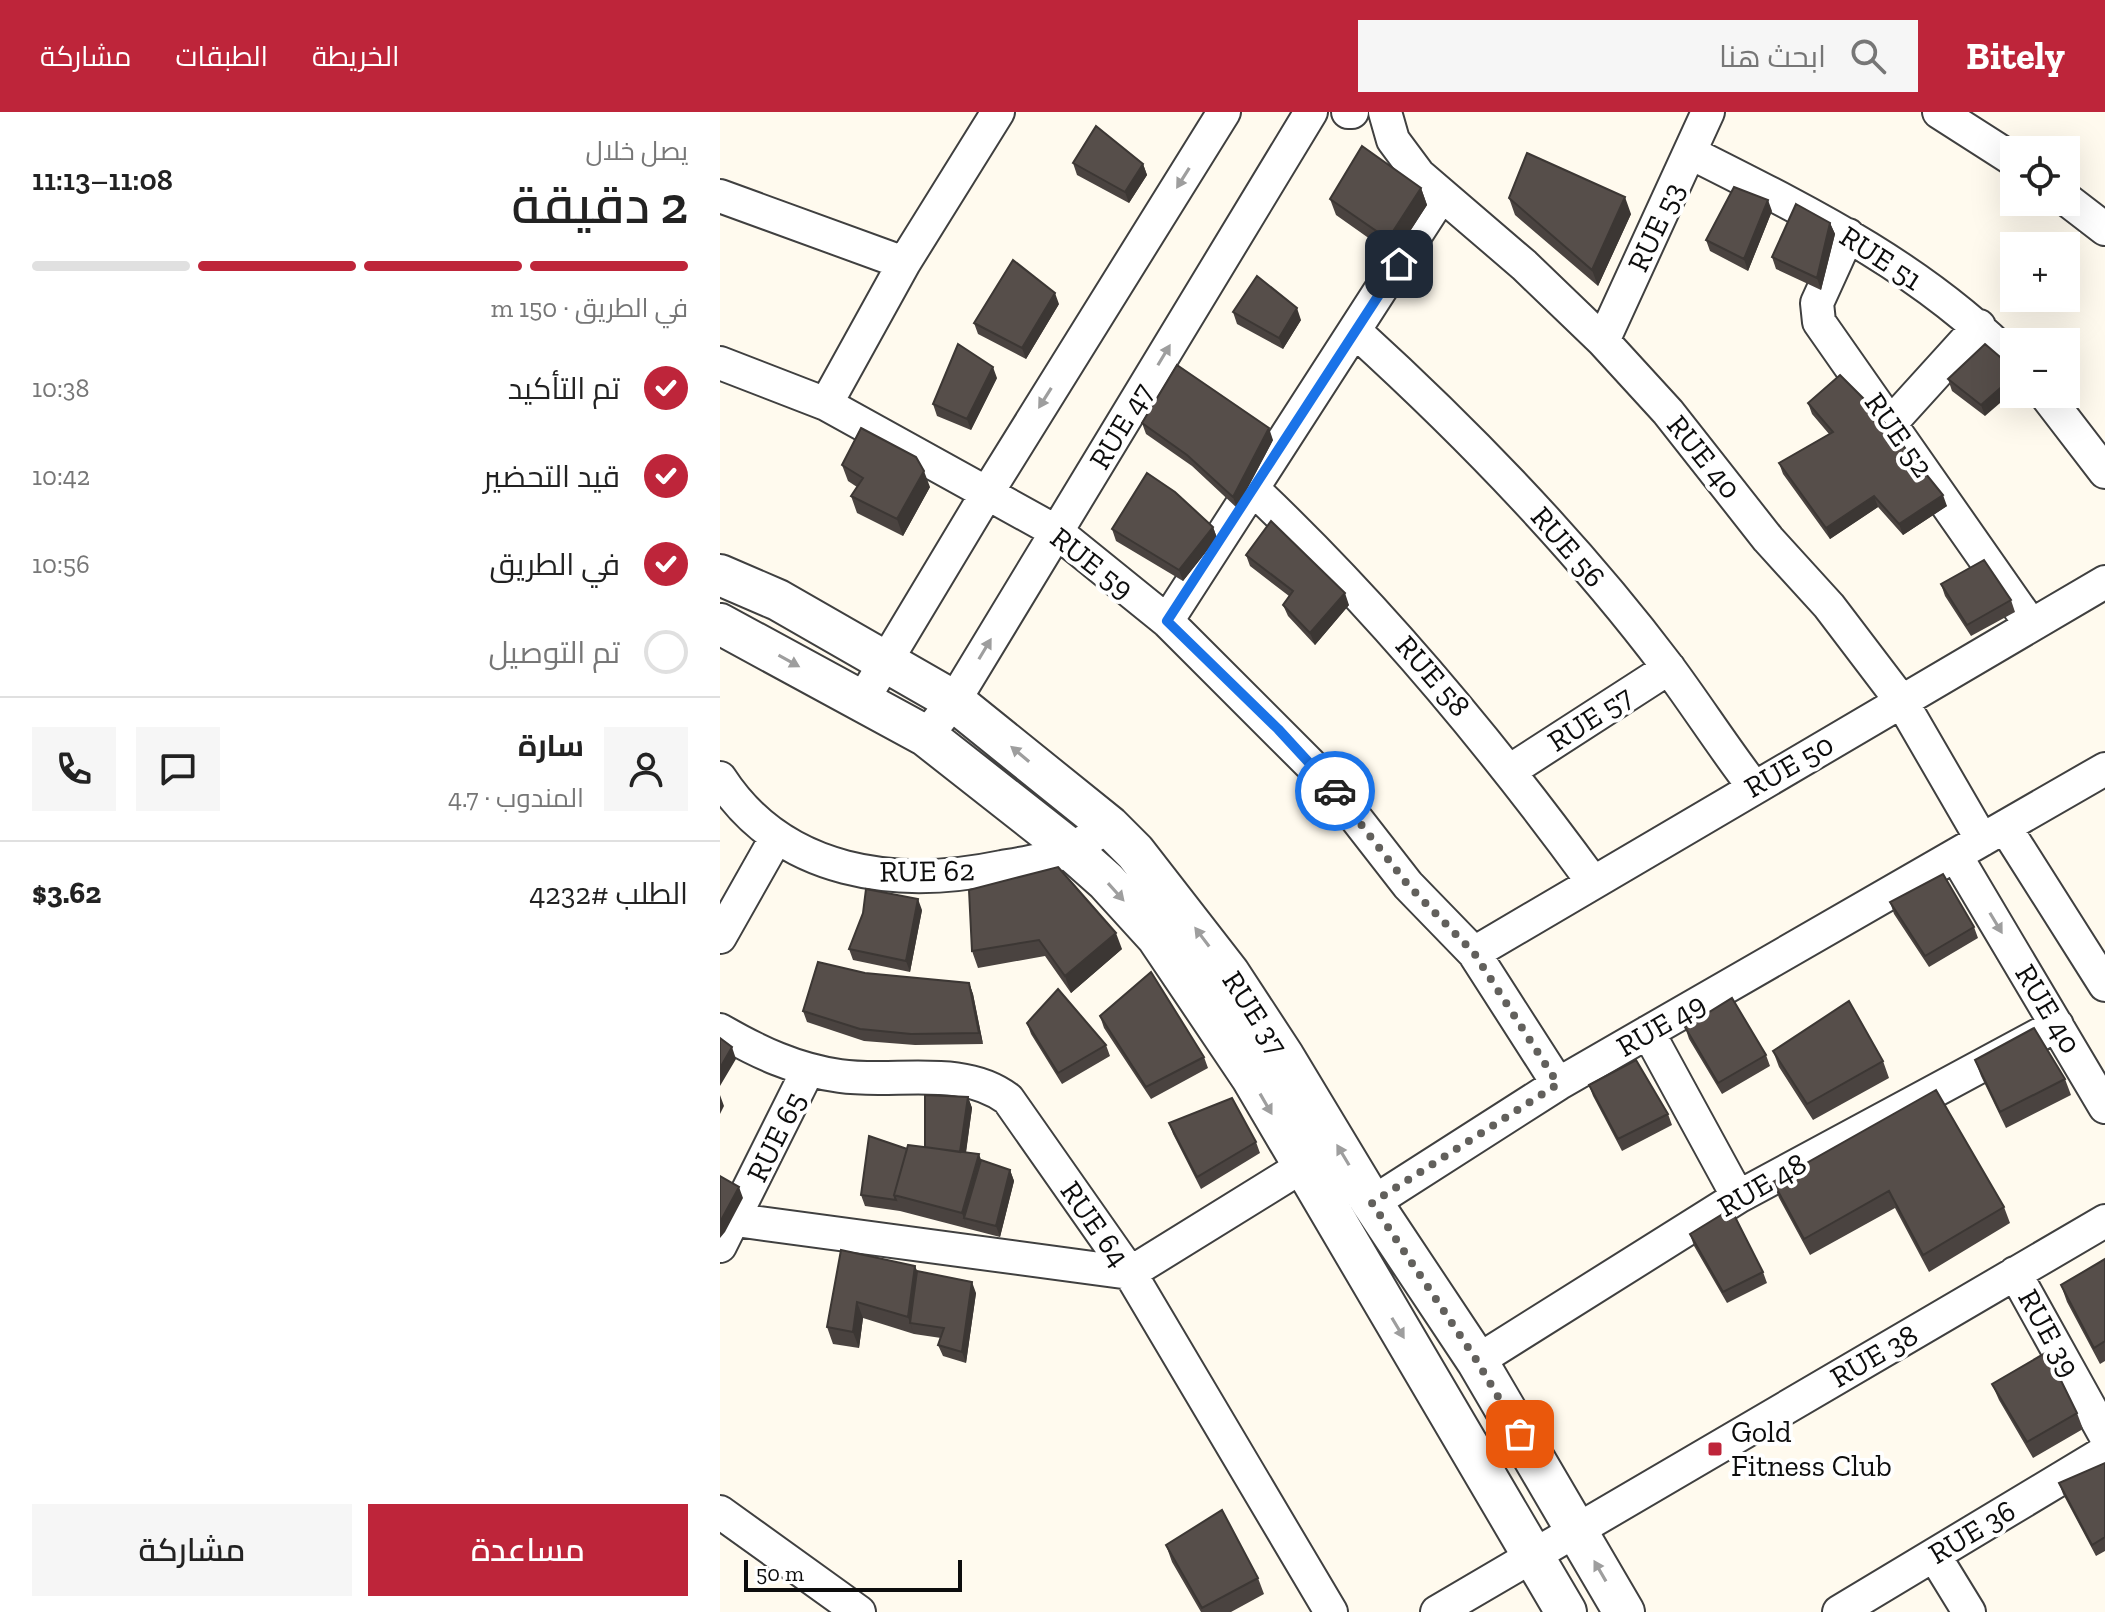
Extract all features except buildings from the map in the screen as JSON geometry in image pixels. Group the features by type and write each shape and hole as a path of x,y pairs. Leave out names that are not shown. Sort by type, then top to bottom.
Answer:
{"street":[{"path":"826,404 904,263 998,112"},
{"path":"862,701 987,493 1224,112"},
{"name":"RUE 47","path":"926,736 954,701 1311,112"},
{"name":"RUE 40","path":"1385,112 1401,154 1441,196 1524,265 1603,341 1668,412 1768,539 1829,606 1902,702 1981,841 2057,1025 2105,1107"},
{"name":"RUE 53","path":"1603,341 1708,112"},
{"path":"1939,112 2000,151"},
{"name":"RUE 51","path":"1691,153 1848,235 1979,326 2000,348"},
{"path":"720,196 904,263"},
{"path":"1167,621 1441,196"},
{"path":"2080,210 2105,229"},
{"name":"RUE 52","path":"1848,235 1816,312 1824,332 2031,625"},
{"path":"1891,423 1979,326"},
{"name":"RUE 56","path":"1356,332 1460,429 1545,520 1669,668 1704,723 1753,786"},
{"name":"RUE 59","path":"720,363 826,404 1057,532 1167,621 1327,781 1408,885 1474,953 1558,1084"},
{"path":"2056,408 2105,472"},
{"name":"RUE 58","path":"1253,489 1382,618 1511,770 1592,881"},
{"name":"RUE 37","path":"720,575 778,600 954,701 1109,826 1135,852 1229,973 1372,1203 1477,1361 1624,1612"},
{"name":"RUE 50","path":"1474,953 1753,786 2105,582"},
{"name":"RUE 37","path":"720,624 926,736 1071,850 1106,881 1157,937 1211,1014 1566,1612"},
{"name":"RUE 57","path":"1511,770 1669,668"},
{"name":"RUE 49","path":"1372,1203 1558,1084 2105,769"},
{"name":"RUE 62","path":"720,778 748,816 776,838 858,871 893,877 974,873 1071,850 1109,826"},
{"path":"720,937 776,838"},
{"name":"RUE 40","path":"1981,841 2104,983"},
{"name":"RUE 48","path":"1477,1361 1738,1197 2057,1025"},
{"name":"RUE 64","path":"720,1030 780,1061 808,1070 877,1080 965,1081 1000,1093 1015,1107 1130,1273 1331,1612"},
{"path":"1648,1032 1738,1197"},
{"name":"RUE 65","path":"728,1233 808,1070"},
{"path":"728,1233 1130,1273 1303,1166"},
{"name":"RUE 38","path":"1437,1612 2105,1221"},
{"name":"RUE 39","path":"2015,1273 2105,1435"},
{"name":"RUE 36","path":"1839,1612 2105,1452"},
{"path":"720,1512 859,1612"},
{"path":"1934,1555 1969,1612"}],"way so far":[{"path":"1335,791 1370,832 1408,885 1474,953 1558,1084 1372,1203 1477,1361 1520,1434"}],"place":[{"name":"Gold Fitness Club","path":"1715,1449"}],"route":[{"path":"1335,791 1278,729 1167,621 1399,264"}]}
